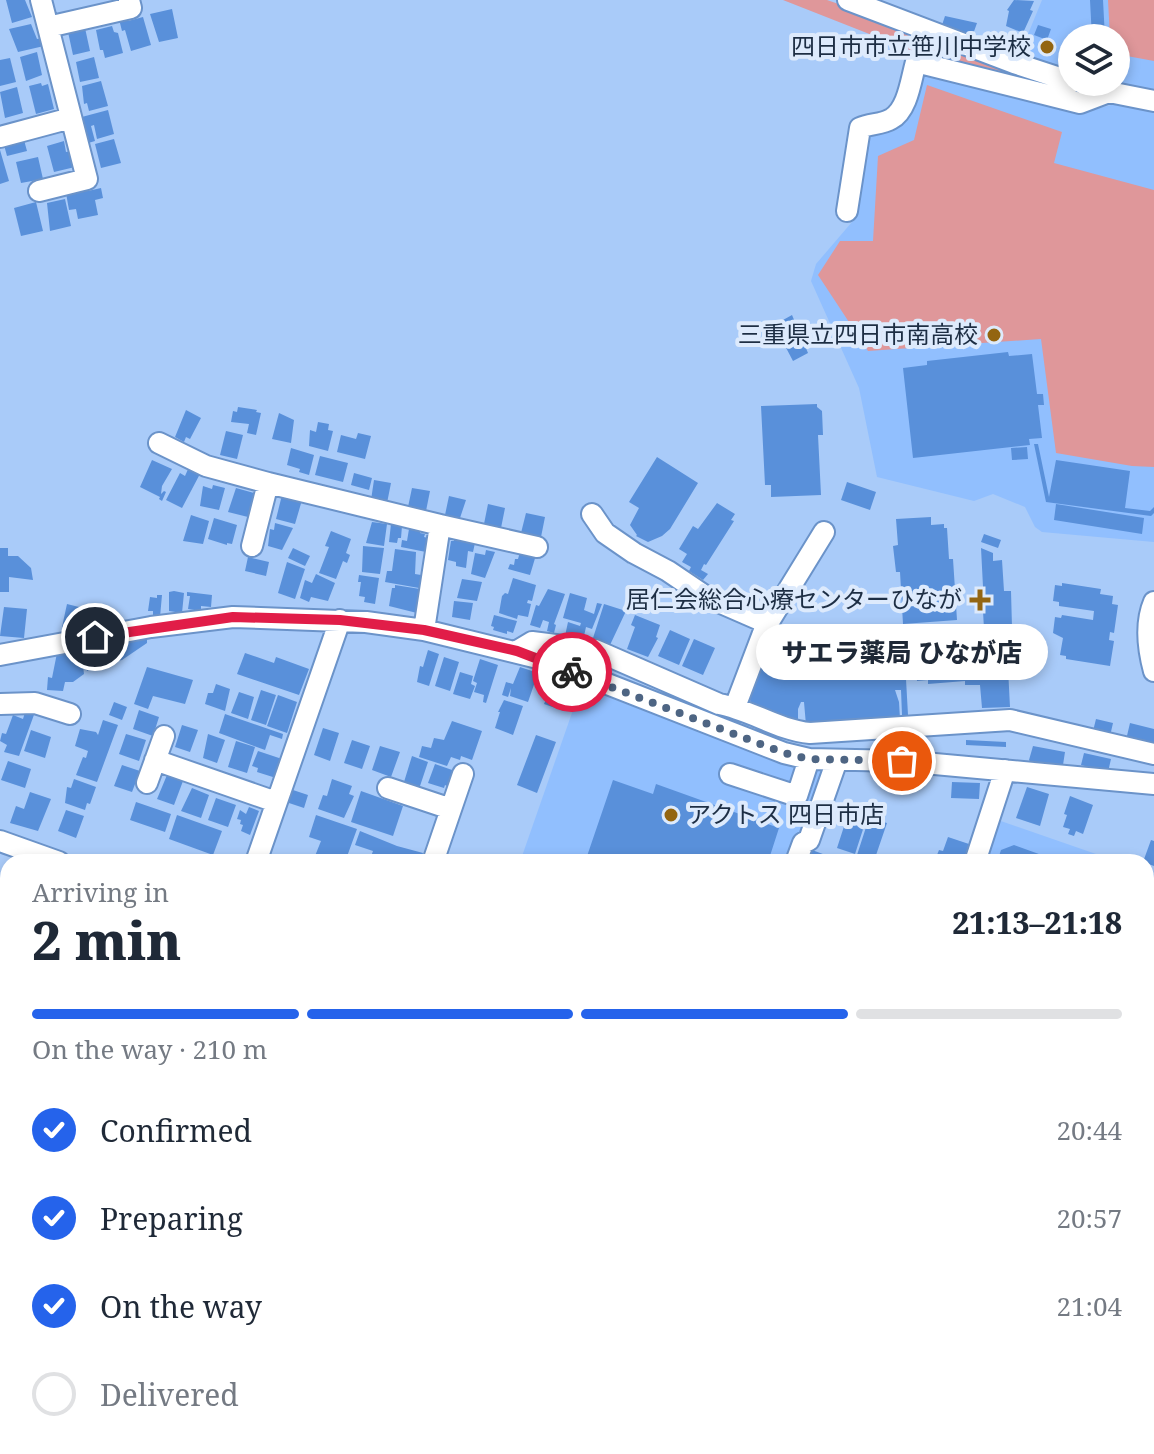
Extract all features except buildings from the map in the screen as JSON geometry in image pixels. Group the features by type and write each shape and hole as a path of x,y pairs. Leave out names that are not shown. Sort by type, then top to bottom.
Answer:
{"street":[{"path":"39,191 87,179 41,0"},
{"path":"48,27 131,8 129,0"},
{"path":"848,0 1058,77"},
{"path":"847,211 860,128 892,119 898,112 905,101 916,62 1080,103 1098,96"},
{"path":"1129,96 1154,101"},
{"path":"0,137 71,118"},
{"path":"159,443 206,466 537,547"},
{"path":"252,546 268,483"},
{"path":"592,514 605,533 634,553 705,596 767,623"},
{"path":"424,630 440,525"},
{"path":"735,707 767,623 824,532"},
{"path":"1154,602 1148,650 1154,671"},
{"path":"0,655 151,627 233,617 340,620 424,630 517,651 784,753 809,759 902,761 1154,784"},
{"path":"259,854 340,620"},
{"path":"517,651 532,642 595,650 719,704 735,707 791,731 810,733 1010,720 1154,754"},
{"path":"0,704 35,703 70,714"},
{"path":"147,783 164,736"},
{"path":"730,774 797,796 809,759"},
{"path":"155,760 276,802"},
{"path":"799,854 803,843 809,840 837,760"},
{"path":"978,854 1005,770"},
{"path":"436,854 463,774"},
{"path":"388,788 451,809"},
{"path":"0,841 37,854"}],"shaded area":[{"path":"783,0 827,0 902,26 906,34 1058,89 910,50"},
{"name":"四日市市立笹川中学校","path":"1042,0 1154,0 1154,96 1130,90 1130,24 1058,24 1058,70 1019,56"},
{"path":"1108,0 1154,0 1154,61 1130,57 1130,24 1109,24"},
{"name":"三重県立四日市南高校","path":"922,74 964,80 1062,106 1092,110 1127,101 1154,107 1154,542 1042,532 1035,527 1025,507 993,494 974,501 877,477 859,388 811,281 816,264 852,222 871,131"},
{"path":"927,85 1062,132 1054,163 1154,190 1154,467 1056,453 1041,339 868,351 818,275 840,241 873,241 878,156 914,140"},
{"path":"581,687 773,759 828,769 794,854 523,854"},
{"path":"995,819 1096,854 984,854"}],"way so far":[{"path":"572,672 784,753 809,759 902,761"}],"place":[{"name":"四日市市立笹川中学校","path":"1047,47"},
{"name":"三重県立四日市南高校","path":"994,335"},
{"name":"居仁会総合心療センターひなが","path":"980,600"},
{"name":"サエラ薬局 ひなが店","path":"902,761"},
{"name":"アクトス 四日市店","path":"671,815"}],"route":[{"path":"95,637 233,617 340,620 424,630 517,651 572,672"}]}
